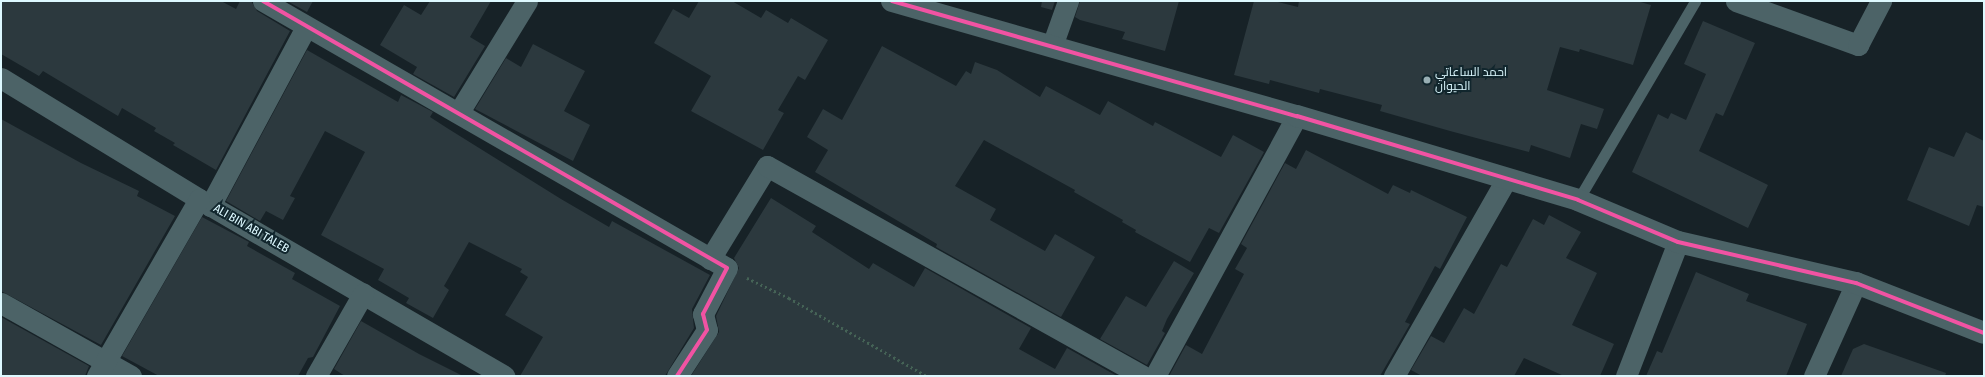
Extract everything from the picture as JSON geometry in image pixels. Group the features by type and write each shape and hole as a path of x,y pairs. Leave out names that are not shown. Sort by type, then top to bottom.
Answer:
{"street":[{"path":"263,1 306,27 459,112 719,263"},
{"path":"459,112 527,1"},
{"path":"892,1 1296,116 1506,180 1578,200 1678,242 1856,283 1984,333"},
{"path":"1052,46 1068,1"},
{"path":"1736,1 1858,45 1881,1"},
{"path":"101,369 205,202 306,27"},
{"name":"ALI BIN ABI TALEB","path":"1,78 205,202 504,376"},
{"path":"1155,376 1296,116"},
{"path":"678,376 707,330 703,314 719,263 767,166 1142,376"},
{"path":"1394,376 1506,180"},
{"path":"1626,376 1678,242"},
{"path":"1814,376 1856,283"},
{"path":"316,376 363,294"},
{"path":"1,303 101,369 131,376"}],"lane":[{"path":"1578,200 1695,1"}],"path":[{"path":"719,263 789,298 927,376"}],"building":[{"path":"1,1 221,1 236,9 240,1 251,1 257,11 290,31 216,170 173,145 175,143 154,131 156,128 122,108 118,116 43,71 39,76 1,54"},
{"path":"287,1 313,1 307,12"},
{"path":"430,1 491,1 470,37 485,46 454,97 413,74 417,67 380,45 404,5 421,15"},
{"path":"699,1 732,1 761,18 766,10 788,23 791,18 828,40 805,80 798,76 778,110 784,113 763,150 691,111 711,76 654,43 673,9 689,18"},
{"path":"1042,1 1055,1 1052,10 1041,7"},
{"path":"1080,1 1179,1 1165,51 1122,39 1125,32 1080,20 1075,17"},
{"path":"1254,1 1274,1 1298,7 1299,1 1637,1 1651,5 1633,65 1580,49 1579,52 1560,47 1547,90 1604,109 1597,129 1581,124 1570,158 1531,145 1529,152 1450,131 1380,111 1382,105 1320,89 1319,93 1270,80 1269,84 1234,75"},
{"path":"1703,21 1755,43 1723,116 1716,113 1699,151 1768,185 1748,228 1632,172 1658,114 1668,119 1671,113 1686,120 1706,74 1684,64"},
{"path":"533,44 585,71 564,111 590,125 573,161 475,109 506,58 521,67"},
{"path":"882,46 956,86 966,71 971,74 975,62 997,70 1040,97 1046,86 1100,115 1108,101 1153,126 1155,122 1221,157 1233,135 1264,152 1219,233 1209,228 1190,262 1135,232 1136,230 1122,222 1123,220 1074,192 1075,190 984,140 955,186 996,209 990,220 1045,251 1055,234 1095,257 1061,317 936,247 937,244 815,172 828,150 807,137 823,109 842,120"},
{"path":"307,50 398,102 401,95 433,112 430,117 561,199 609,227 612,221 710,275 692,309 694,328 665,376 520,376 543,337 505,315 528,277 520,272 522,269 469,242 444,286 449,290 433,318 406,303 409,298 378,280 384,269 321,235 365,152 325,131 290,196 295,198 283,220 266,211 260,221 226,201"},
{"path":"1,119 81,163 139,191 137,196 175,216 101,345 1,291"},
{"path":"1966,132 1984,141 1984,207 1977,205 1969,226 1907,200 1929,147 1954,157"},
{"path":"1306,150 1388,194 1393,185 1410,193 1411,190 1467,217 1440,269 1435,266 1405,322 1410,324 1380,376 1169,376 1186,345 1202,354 1244,274 1235,269 1247,248 1241,244 1285,163 1296,169"},
{"path":"771,198 816,226 812,232 869,269 873,263 914,287 925,268 1031,328 1019,349 1055,369 1067,348 1117,376 691,376 719,332 716,316 739,268 734,258"},
{"path":"1549,215 1581,232 1566,258 1597,273 1572,325 1614,344 1600,376 1564,376 1524,358 1514,376 1422,376 1411,370 1431,336 1444,343 1464,308 1474,314 1501,264 1507,267 1533,219 1544,225"},
{"path":"202,217 249,242 247,246 295,273 292,279 340,306 313,357 308,358 298,376 159,376 122,356"},
{"path":"1174,261 1194,273 1167,319 1162,331 1165,333 1147,365 1100,339 1126,296 1146,307"},
{"path":"1696,272 1749,294 1746,301 1807,324 1786,376 1646,376 1657,351 1662,353"},
{"path":"1,317 89,366 85,376 1,376"},
{"path":"361,321 419,354 463,376 345,376 334,369"},
{"path":"1864,344 1946,373 1945,376 1841,376 1853,349"}],"cycle path":[{"path":"263,1 727,268 703,314 707,330 677,376"},
{"path":"892,1 1297,116 1578,200 1678,242 1856,283 1984,333"}],"place":[{"name":"احمد الساعاتي الحيوان","path":"1427,80"}]}
